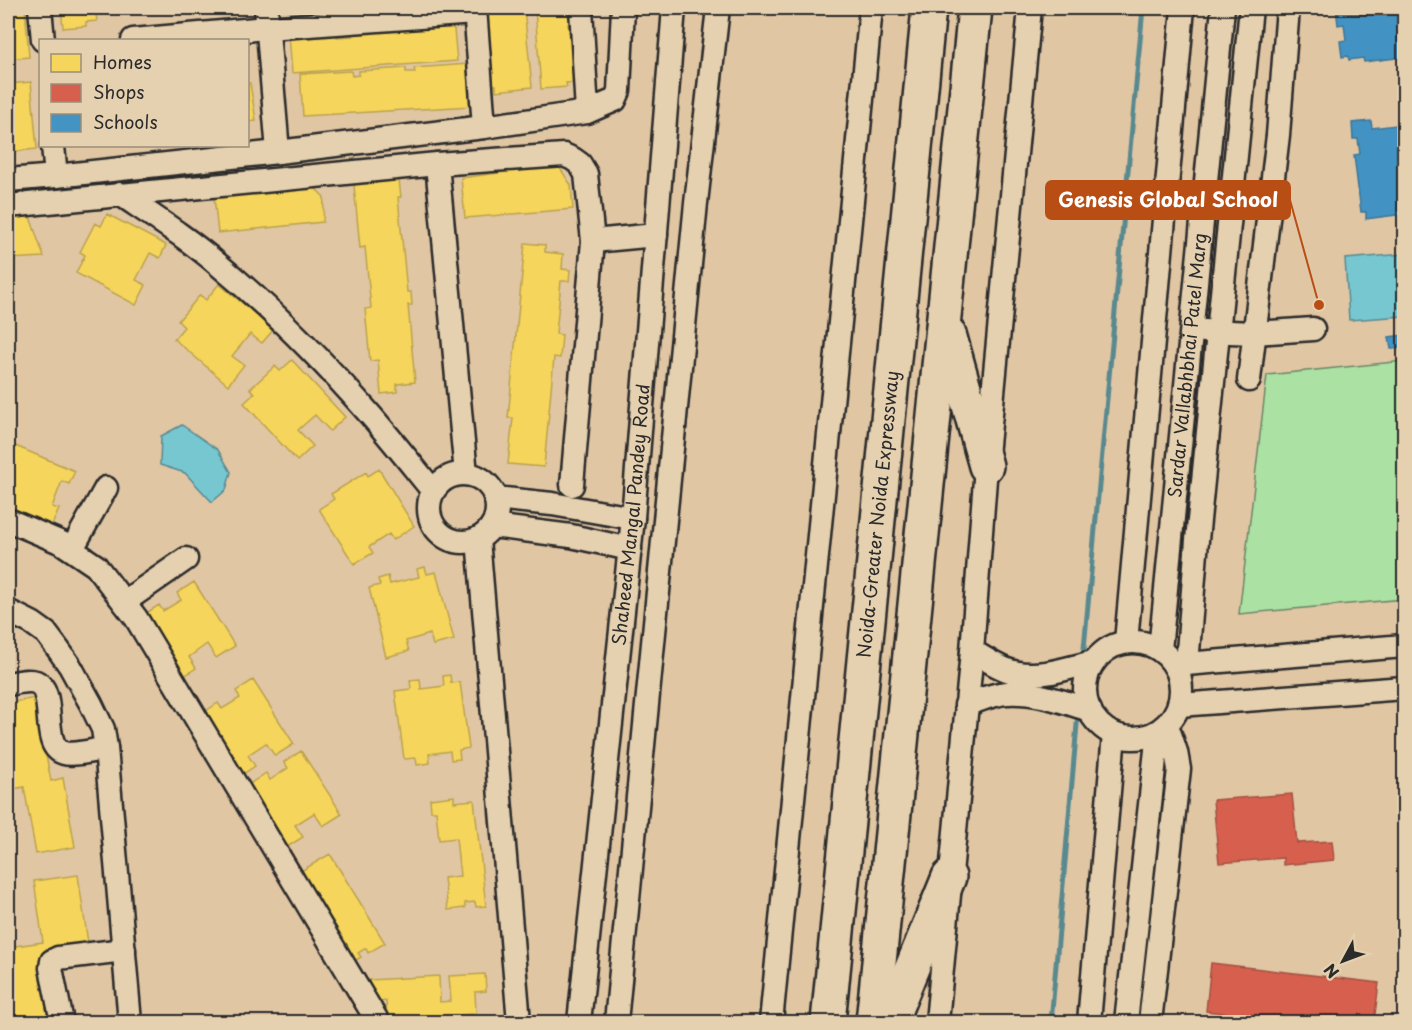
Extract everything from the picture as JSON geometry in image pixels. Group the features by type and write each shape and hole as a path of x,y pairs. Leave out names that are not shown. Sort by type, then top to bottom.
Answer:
{"highway":[{"name":"Noida-Greater Noida Expressway","path":"828,1023 929,8"},
{"path":"873,1023 975,8"},
{"path":"944,315 986,466"},
{"path":"890,1023 949,878"}],"street":[{"path":"40,8 43,39"},
{"path":"581,8 587,112"},
{"path":"8,180 278,152 587,112 615,100 619,91 622,8"},
{"name":"Shaheed Mangal Pandey Road","path":"579,1023 633,518 674,8"},
{"path":"616,1023 693,226 718,8"},
{"path":"771,1023 872,8"},
{"path":"936,1023 1030,8"},
{"name":"Sardar Vallabhbhai Patel Marg","path":"1126,642 1183,8"},
{"name":"Sardar Vallabhbhai Patel Marg","path":"1179,705 1181,684 1174,660 1192,331 1223,8"},
{"path":"1174,660 1197,540 1251,8"},
{"path":"1249,380 1278,135 1288,8"},
{"path":"139,39 267,18 475,10 484,127"},
{"path":"267,18 278,152"},
{"path":"53,147 56,176"},
{"path":"8,206 437,164 564,155 573,159 580,164 586,174 593,241 572,485"},
{"path":"437,164 466,474"},
{"path":"120,194 171,228 258,298 331,371 433,491"},
{"path":"593,241 656,235"},
{"path":"1192,331 1255,333 1313,329"},
{"path":"466,474 476,477 491,489 497,507 496,517 485,532 469,542 450,540 441,535 430,519 429,500 433,491 447,478 466,474"},
{"path":"72,549 106,488"},
{"path":"495,498 560,505 633,518"},
{"path":"558,534 560,505"},
{"path":"8,520 62,543 96,566 136,618 378,1023"},
{"path":"485,532 558,534 630,549"},
{"path":"485,532 519,1023"},
{"path":"124,602 186,559"},
{"path":"8,611 46,633 70,666 103,729 130,1023"},
{"path":"1404,646 1174,660 1144,643 1126,642 1108,649 1094,662 1087,677 1085,694 1090,710 1100,724 1113,734 1136,738 1162,728 1174,716 1179,705 1404,688"},
{"path":"972,651 1014,673 1050,672 1094,662"},
{"path":"8,684 27,681 41,685 45,693 52,739 55,747 62,752 70,754 106,748"},
{"path":"966,705 1007,693 1029,694 1090,710"},
{"path":"1126,1023 1162,728"},
{"path":"1150,1023 1179,769 1176,752 1162,728"},
{"path":"1089,1023 1113,734"},
{"path":"62,1023 51,968 52,961 58,958 124,950"}],"green space":[{"path":"1404,361 1404,599 1239,614 1267,375"}],"water":[{"path":"1404,254 1404,316 1349,320 1345,259"},
{"path":"182,425 218,450 231,472 226,490 212,502 185,473 160,465 161,436"}],"building: Homes":[{"path":"8,8 25,8 29,57 8,59"},
{"path":"61,8 95,8 97,21 86,22 86,26 63,28"},
{"path":"482,8 524,8 532,87 496,91 496,85 490,85"},
{"path":"535,8 574,8 575,24 568,24 570,38 576,38 580,82 566,83 567,87 541,89"},
{"path":"453,19 457,61 292,73 289,34 337,31 337,37 353,36 352,25"},
{"path":"469,64 472,106 303,116 300,74 351,71 352,76 359,75 359,71 406,68 406,72 415,72 414,68"},
{"path":"31,82 37,149 8,152 8,84"},
{"path":"249,83 250,83 256,121 249,122"},
{"path":"558,165 571,185 573,209 465,218 461,178"},
{"path":"396,172 401,197 398,197 407,292 411,292 412,305 408,305 415,382 397,384 397,392 381,394 378,360 370,361 365,309 371,308 365,247 360,248 353,175"},
{"path":"312,185 324,197 323,222 218,233 214,197"},
{"path":"107,214 166,245 160,258 150,253 136,280 146,285 136,305 76,273 85,255 80,252 95,223 101,226"},
{"path":"30,217 44,257 8,259 8,218"},
{"path":"525,243 545,245 545,252 563,254 562,269 570,270 569,281 561,281 556,334 562,335 560,358 554,357 544,467 508,464 513,418 508,418"},
{"path":"219,284 274,329 262,343 250,334 232,356 244,365 228,385 174,339 184,327 178,321 200,295 206,300"},
{"path":"292,360 345,417 330,431 315,415 298,430 313,446 297,461 244,403 255,393 250,389 275,366 280,371"},
{"path":"13,445 75,471 69,484 62,481 52,507 59,509 52,525 8,507 8,455"},
{"path":"379,469 414,526 393,540 389,534 369,547 373,553 354,564 319,509 334,499 331,494 366,472 368,476"},
{"path":"425,567 427,574 436,572 454,640 433,645 430,634 406,641 409,651 386,657 369,588 380,585 378,579 388,576 390,584 419,577 417,569"},
{"path":"194,582 235,646 216,658 207,644 189,657 196,668 181,678 140,617 159,605 163,611 181,600 177,593"},
{"path":"450,675 451,683 460,682 469,748 459,750 460,759 451,760 450,751 429,754 430,763 417,765 416,758 404,759 395,691 411,689 410,680 420,679 421,689 444,686 443,676"},
{"path":"253,680 294,744 275,756 266,743 248,755 255,766 240,776 200,715 218,703 222,709 240,698 236,691"},
{"path":"35,698 51,781 63,778 75,847 36,854 24,787 8,790 8,703"},
{"path":"301,751 342,814 323,826 314,813 295,825 303,837 287,847 248,785 266,773 270,780 288,768 284,762"},
{"path":"454,796 454,802 474,800 486,906 476,907 475,902 465,903 465,908 448,910 444,878 460,876 456,838 439,840 436,811 431,811 430,799"},
{"path":"330,854 385,943 368,953 366,948 358,953 361,957 350,964 336,941 342,937 301,871"},
{"path":"78,875 88,943 46,949 57,1022 8,1022 8,947 43,942 34,881"},
{"path":"485,974 486,991 475,992 476,1014 387,1019 386,1001 370,1002 369,980 439,976 440,1002 451,1001 449,976"}],"building: Shops":[{"path":"1292,794 1297,843 1332,841 1334,860 1283,865 1283,858 1219,863 1213,800"},
{"path":"1211,963 1379,983 1374,1022 1306,1022 1206,1011"}],"building: Schools":[{"path":"1336,8 1404,8 1404,57 1364,62 1363,58 1349,60 1348,56 1342,57 1340,41 1346,40 1344,24 1338,25"},
{"path":"1371,121 1372,128 1404,124 1404,149 1397,150 1402,191 1404,191 1404,214 1366,219 1366,212 1361,212 1354,155 1360,154 1358,139 1353,139 1352,123"},
{"path":"1404,335 1404,348 1391,349 1389,337"}],"waterway":[{"path":"1083,659 1143,8"},
{"path":"1080,701 1082,672"},
{"path":"1051,1022 1078,713"}],"place":[{"name":"Genesis Global School","path":"1319,305"}]}
